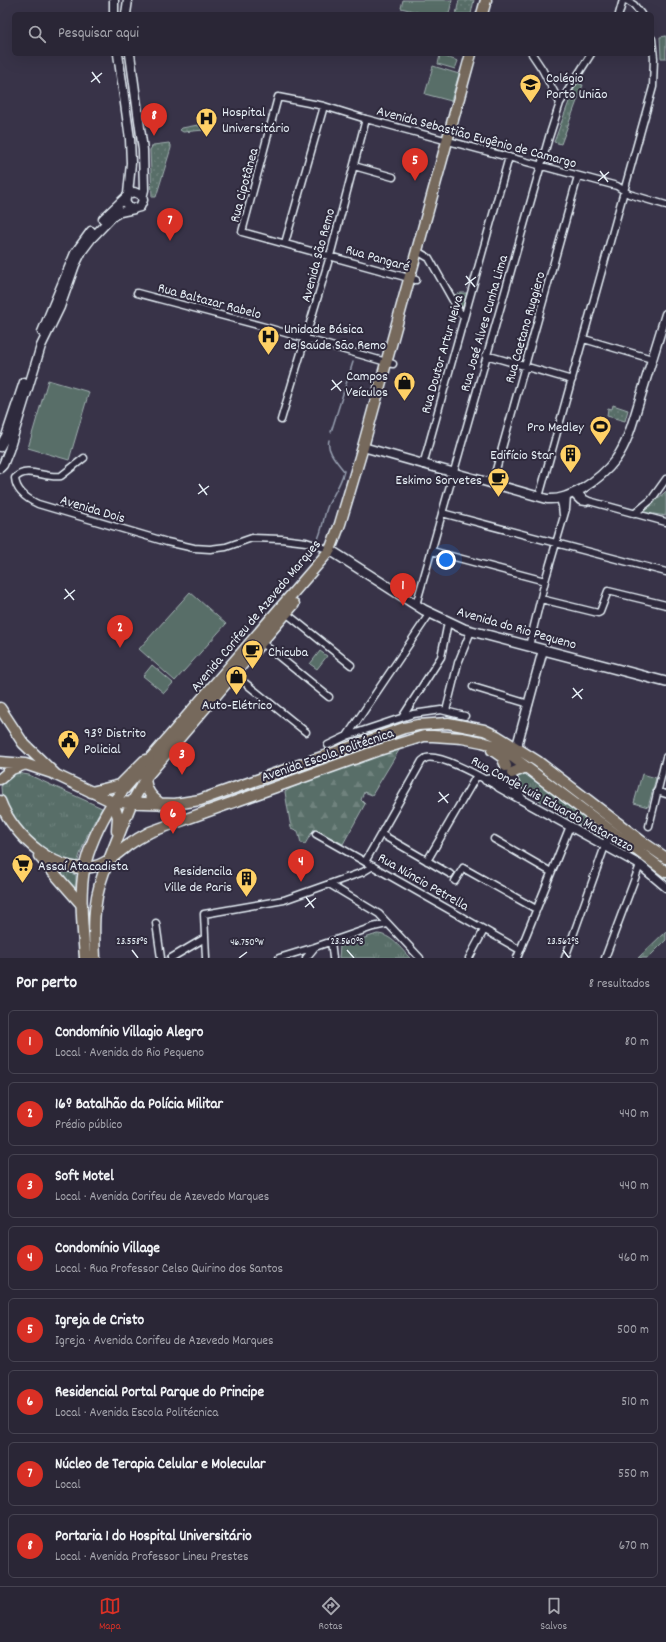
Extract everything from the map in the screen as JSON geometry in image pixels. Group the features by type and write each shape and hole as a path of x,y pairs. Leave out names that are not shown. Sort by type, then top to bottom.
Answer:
{"main road":[{"path":"483,12 486,0"},
{"path":"486,12 489,0"},
{"path":"489,12 492,0"},
{"name":"Avenida Corifeu de Azevedo Marques","path":"95,958 93,930 96,894 131,804 145,778 286,613 333,551 339,528 366,448 390,364 450,141 471,56"},
{"name":"Avenida Corifeu de Azevedo Marques","path":"450,141 477,56"},
{"name":"Avenida Corifeu de Azevedo Marques","path":"85,958 82,905 84,868 100,823 113,802 149,759 333,551"},
{"name":"Avenida do Rio Pequeno","path":"333,551 416,605 448,622 471,631 666,682"},
{"name":"Avenida Escola Politécnica","path":"0,708 23,743 56,774 113,802 131,804 185,803 200,800 404,728 418,725 448,723 484,730 666,858"},
{"name":"Avenida Escola Politécnica","path":"0,801 9,820 42,854 67,865 84,868 99,865 109,860 136,840 150,832 379,750 424,736 439,736 477,741 515,752 526,767 666,872"},
{"path":"477,741 502,757 508,772 526,767"},
{"path":"92,792 120,785 144,761 149,759"},
{"path":"0,762 25,764 56,774"},
{"path":"0,779 12,769 25,764"},
{"path":"145,778 147,790 154,799 161,804"},
{"path":"113,802 118,817 116,840"},
{"path":"0,814 9,820 18,834 82,905"},
{"path":"612,832 620,828 629,832"}],"street":[{"path":"114,0 114,12"},
{"path":"126,12 128,0"},
{"path":"620,12 624,0 634,5 639,12"},
{"path":"118,56 130,139 131,163 126,202 128,206 134,209"},
{"path":"1,462 9,450 41,346 60,307 75,265 82,251 113,216 120,212 134,209 142,205 144,190 143,150 130,56"},
{"path":"533,56 560,103"},
{"name":"Rua José Alves Cunha Lima","path":"416,605 540,166 560,103 589,56"},
{"path":"539,497 653,87 654,56"},
{"name":"Avenida Sebastião Eugênio de Camargo","path":"278,97 324,106 366,119 617,186 629,194 666,205"},
{"name":"Rua Cipotânea","path":"242,232 278,97"},
{"path":"285,244 324,106"},
{"name":"Avenida São Remo","path":"281,420 330,256 366,119"},
{"name":"Rua Doutor Artur Neiva","path":"423,465 509,157"},
{"path":"354,166 392,177"},
{"name":"Rua Caetano Ruggiero","path":"492,484 578,176"},
{"path":"0,447 6,436 37,345 74,253 90,233 127,196 136,192 142,198"},
{"name":"Rua Pangaré","path":"242,232 412,279"},
{"path":"420,252 429,258 460,313 464,316"},
{"name":"Rua Baltazar Rabelo","path":"137,293 265,327 390,364"},
{"path":"563,518 562,506 570,497 601,475 616,458 622,448 632,422 666,314"},
{"path":"584,339 652,358"},
{"path":"486,355 572,380"},
{"path":"366,448 453,474 547,499 570,497 583,498 589,501 666,522"},
{"name":"Avenida Dois","path":"84,458 60,476 25,473 18,475 15,478 15,482 20,491 38,504 167,542 210,550 226,547 252,538 306,542 333,551"},
{"path":"634,514 651,500 666,479"},
{"path":"529,646 545,581 570,497"},
{"path":"442,513 666,572"},
{"path":"432,551 545,581"},
{"path":"541,599 598,613 600,612 608,591 666,605"},
{"path":"286,613 351,665"},
{"path":"347,736 430,613"},
{"path":"403,716 440,657 448,622"},
{"path":"446,711 458,664 471,631"},
{"path":"261,642 329,697"},
{"path":"502,789 518,742 543,650"},
{"path":"234,674 306,732"},
{"path":"473,687 529,704"},
{"path":"328,745 347,736 403,716 426,711 446,711 465,716"},
{"name":"Rua Conde Luis Eduardo Matarazzo","path":"381,834 422,761 428,757 438,758 477,775 521,798 640,865 666,887"},
{"path":"649,826 666,757"},
{"path":"486,780 508,772"},
{"path":"508,772 521,798"},
{"path":"428,861 477,775"},
{"path":"657,792 666,794"},
{"path":"517,958 570,826"},
{"path":"565,958 605,846 612,832"},
{"name":"Rua Núncio Petrella","path":"316,834 520,950"},
{"path":"365,862 381,834 450,874"},
{"path":"494,839 551,872"},
{"path":"605,958 640,865"},
{"path":"206,958 204,914 284,900 364,872 373,866"},
{"path":"455,881 463,868 536,909"},
{"path":"329,884 379,914 420,958"},
{"path":"156,923 161,958"},
{"path":"278,958 387,924"},
{"path":"469,958 484,930"},
{"path":"171,958 205,938"},
{"path":"331,941 333,958"},
{"path":"306,958 315,947"}],"green space":[{"path":"403,0 452,0 449,12 417,12 401,8"},
{"path":"459,0 474,0 471,12 456,12"},
{"path":"666,36 666,58 661,58 660,37"},
{"path":"440,56 458,61 455,69 438,64"},
{"path":"433,66 459,74 451,101 425,94"},
{"path":"576,83 583,85 561,144 554,142"},
{"path":"203,124 206,127 204,130 183,132 180,130 182,128"},
{"path":"169,143 171,148 156,197 152,197 150,150 153,145"},
{"path":"467,293 462,309 454,295"},
{"path":"48,380 89,392 69,460 28,448"},
{"path":"613,405 628,410 625,421 607,416 608,408 612,409"},
{"path":"666,491 666,516 642,512 664,493"},
{"path":"190,592 226,624 175,681 139,649"},
{"path":"320,651 327,656 317,669 310,664"},
{"path":"152,665 173,683 164,693 143,676"},
{"path":"401,747 372,795 364,792 361,800 365,804 343,844 314,829 305,844 301,843 298,831 291,828 285,792 291,788 353,763"},
{"path":"524,769 666,876 666,883 637,860 524,791 517,782 516,772"},
{"path":"17,773 29,775 102,808 94,821 77,864 64,862 48,853 25,835 2,799 1,787 4,779"},
{"path":"642,774 656,778 648,807 634,803"},
{"path":"44,859 62,870 76,875 76,891"},
{"path":"666,931 666,940 648,958 638,958"},
{"path":"377,934 387,936 410,958 339,958 340,946"}],"waterway":[{"path":"331,432 353,362"},
{"path":"317,541 328,505 343,476 344,471 331,453 329,448 329,440"}],"place":[{"name":"Colégio Porto União","path":"530,104"},
{"name":"Portaria 1 do Hospital Universitário","path":"154,136"},
{"name":"Hospital Universitário","path":"206,138"},
{"name":"Igreja de Cristo","path":"415,181"},
{"name":"Núcleo de Terapia Celular e Molecular","path":"170,241"},
{"name":"Unidade Básica de Saúde São Remo","path":"269,356"},
{"name":"Campos Veículos","path":"404,402"},
{"name":"Pro Medley","path":"600,446"},
{"name":"Edifício Star","path":"570,474"},
{"name":"Eskimo Sorvetes","path":"498,498"},
{"name":"Condomínio Villagio Alegro","path":"403,606"},
{"name":"16º Batalhão da Polícia Militar","path":"120,648"},
{"name":"Chicuba","path":"252,670"},
{"name":"Auto-Elétrico","path":"237,696"},
{"name":"93º Distrito Policial","path":"68,760"},
{"name":"Soft Motel","path":"182,775"},
{"name":"Residencial Portal Parque do Principe","path":"173,834"},
{"name":"Condomínio Village","path":"301,882"},
{"name":"Assaí Atacadista","path":"23,884"},
{"name":"Residencila Ville de Paris","path":"247,898"}]}
